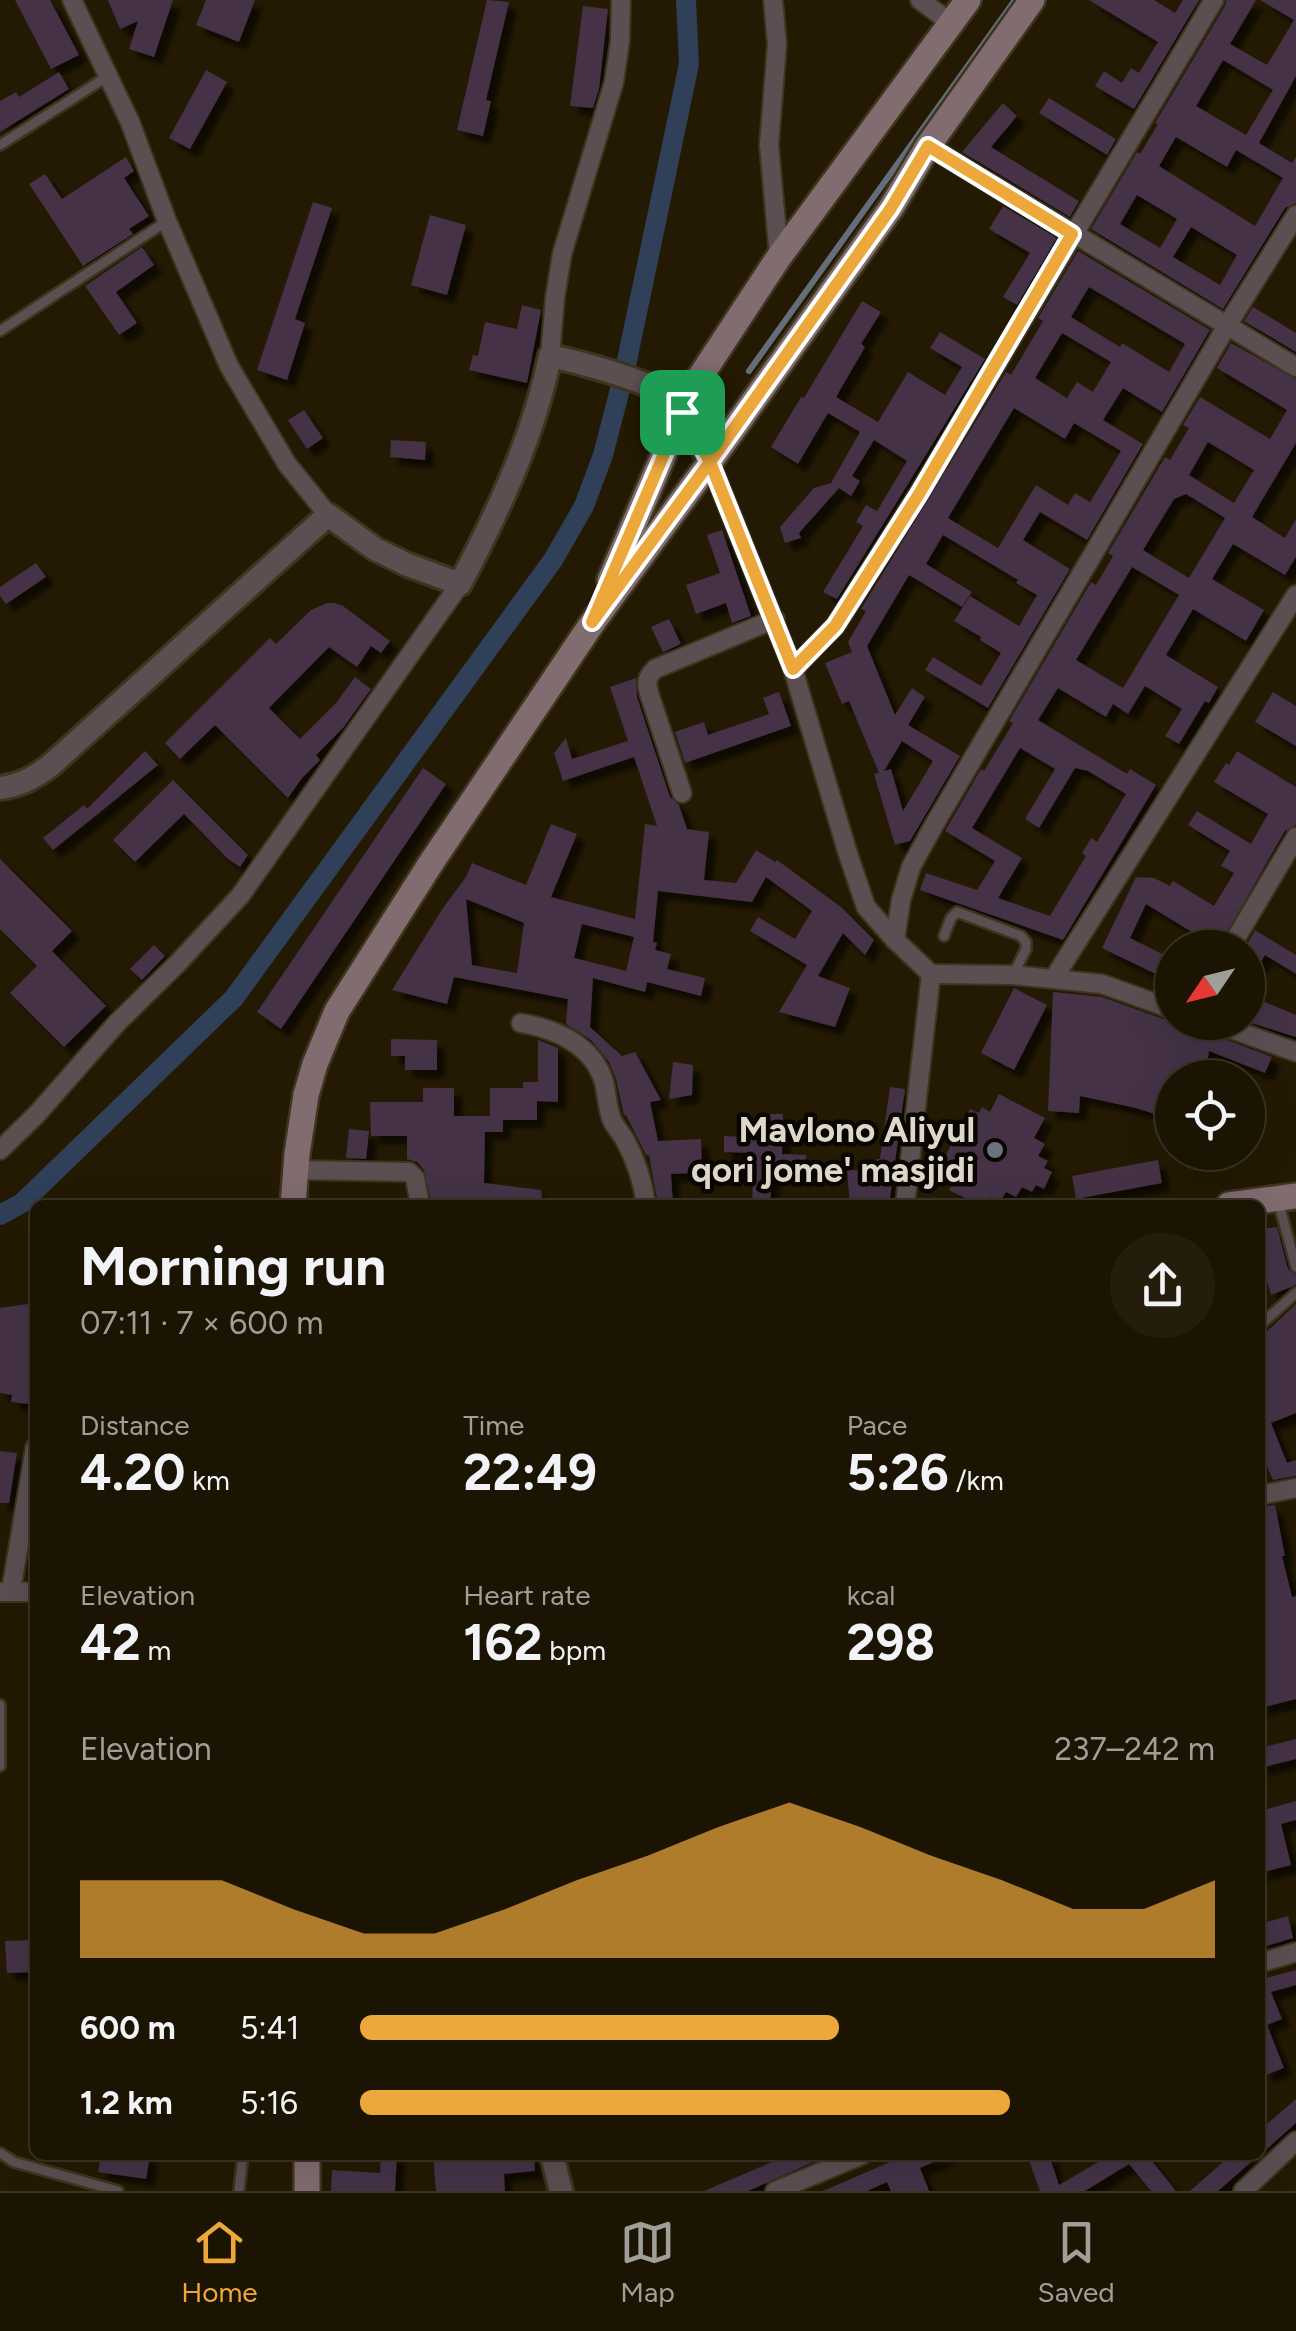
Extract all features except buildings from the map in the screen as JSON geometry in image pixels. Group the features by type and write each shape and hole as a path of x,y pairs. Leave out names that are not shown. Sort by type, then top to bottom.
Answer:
{"main road":[{"path":"592,622 698,380 778,257 968,0"},
{"path":"294,1200 306,1095 337,1012 592,622 891,208 928,146 1032,0"},
{"path":"306,2191 308,2160"}],"street":[{"path":"72,0 130,122 229,366 287,464 328,515 374,549 460,584"},
{"path":"0,1150 240,896 460,584 487,534 541,396 550,356 562,254 614,82 621,0"},
{"path":"773,0 777,44 769,145 778,257"},
{"path":"920,0 951,23"},
{"path":"793,669 835,626 919,494 1214,0"},
{"path":"928,146 1296,367"},
{"path":"895,940 911,867 1228,324 1296,215"},
{"path":"550,356 659,389 682,412 710,462 775,619 866,907 895,940 931,974 1013,975 1102,984 1155,1003"},
{"path":"0,788 20,785 50,765 328,515"},
{"path":"1054,978 1296,595"},
{"path":"682,793 647,686 650,674 655,668 775,619"},
{"path":"1241,930 1296,837"},
{"path":"906,1200 931,974"},
{"path":"521,1022 548,1028 573,1040 595,1064 603,1078 612,1122 643,1180 645,1200"},
{"path":"1262,1040 1296,1052"},
{"path":"296,1170 410,1172 419,1200"},
{"path":"6,1592 30,1473"},
{"path":"1265,1494 1296,1488"},
{"path":"1265,1961 1296,1952"},
{"path":"1243,2191 1296,2142"},
{"path":"553,2160 561,2191"},
{"path":"774,2191 850,2160"}],"lane":[{"path":"0,145 108,76"},
{"path":"0,331 167,220"},
{"path":"944,936 957,912 1021,936 1026,949 1013,975"},
{"path":"1287,1198 1296,1266"},
{"path":"1265,1321 1296,1293"},
{"path":"0,1705 0,1766"},
{"path":"0,2154 14,2162 118,2191"},
{"path":"239,2191 242,2160"}],"waterway":[{"path":"0,1215 22,1203 234,998 553,560 584,506 603,455 625,370 689,64 686,0"},
{"path":"749,371 1015,0"}],"place":[{"name":"Mavlono Aliyul qori jome' masjidi","path":"995,1150"}],"route":[{"path":"682,412 592,622 710,462 793,669 835,626 919,494 1072,234 928,146 891,208 710,462 682,412"}]}
